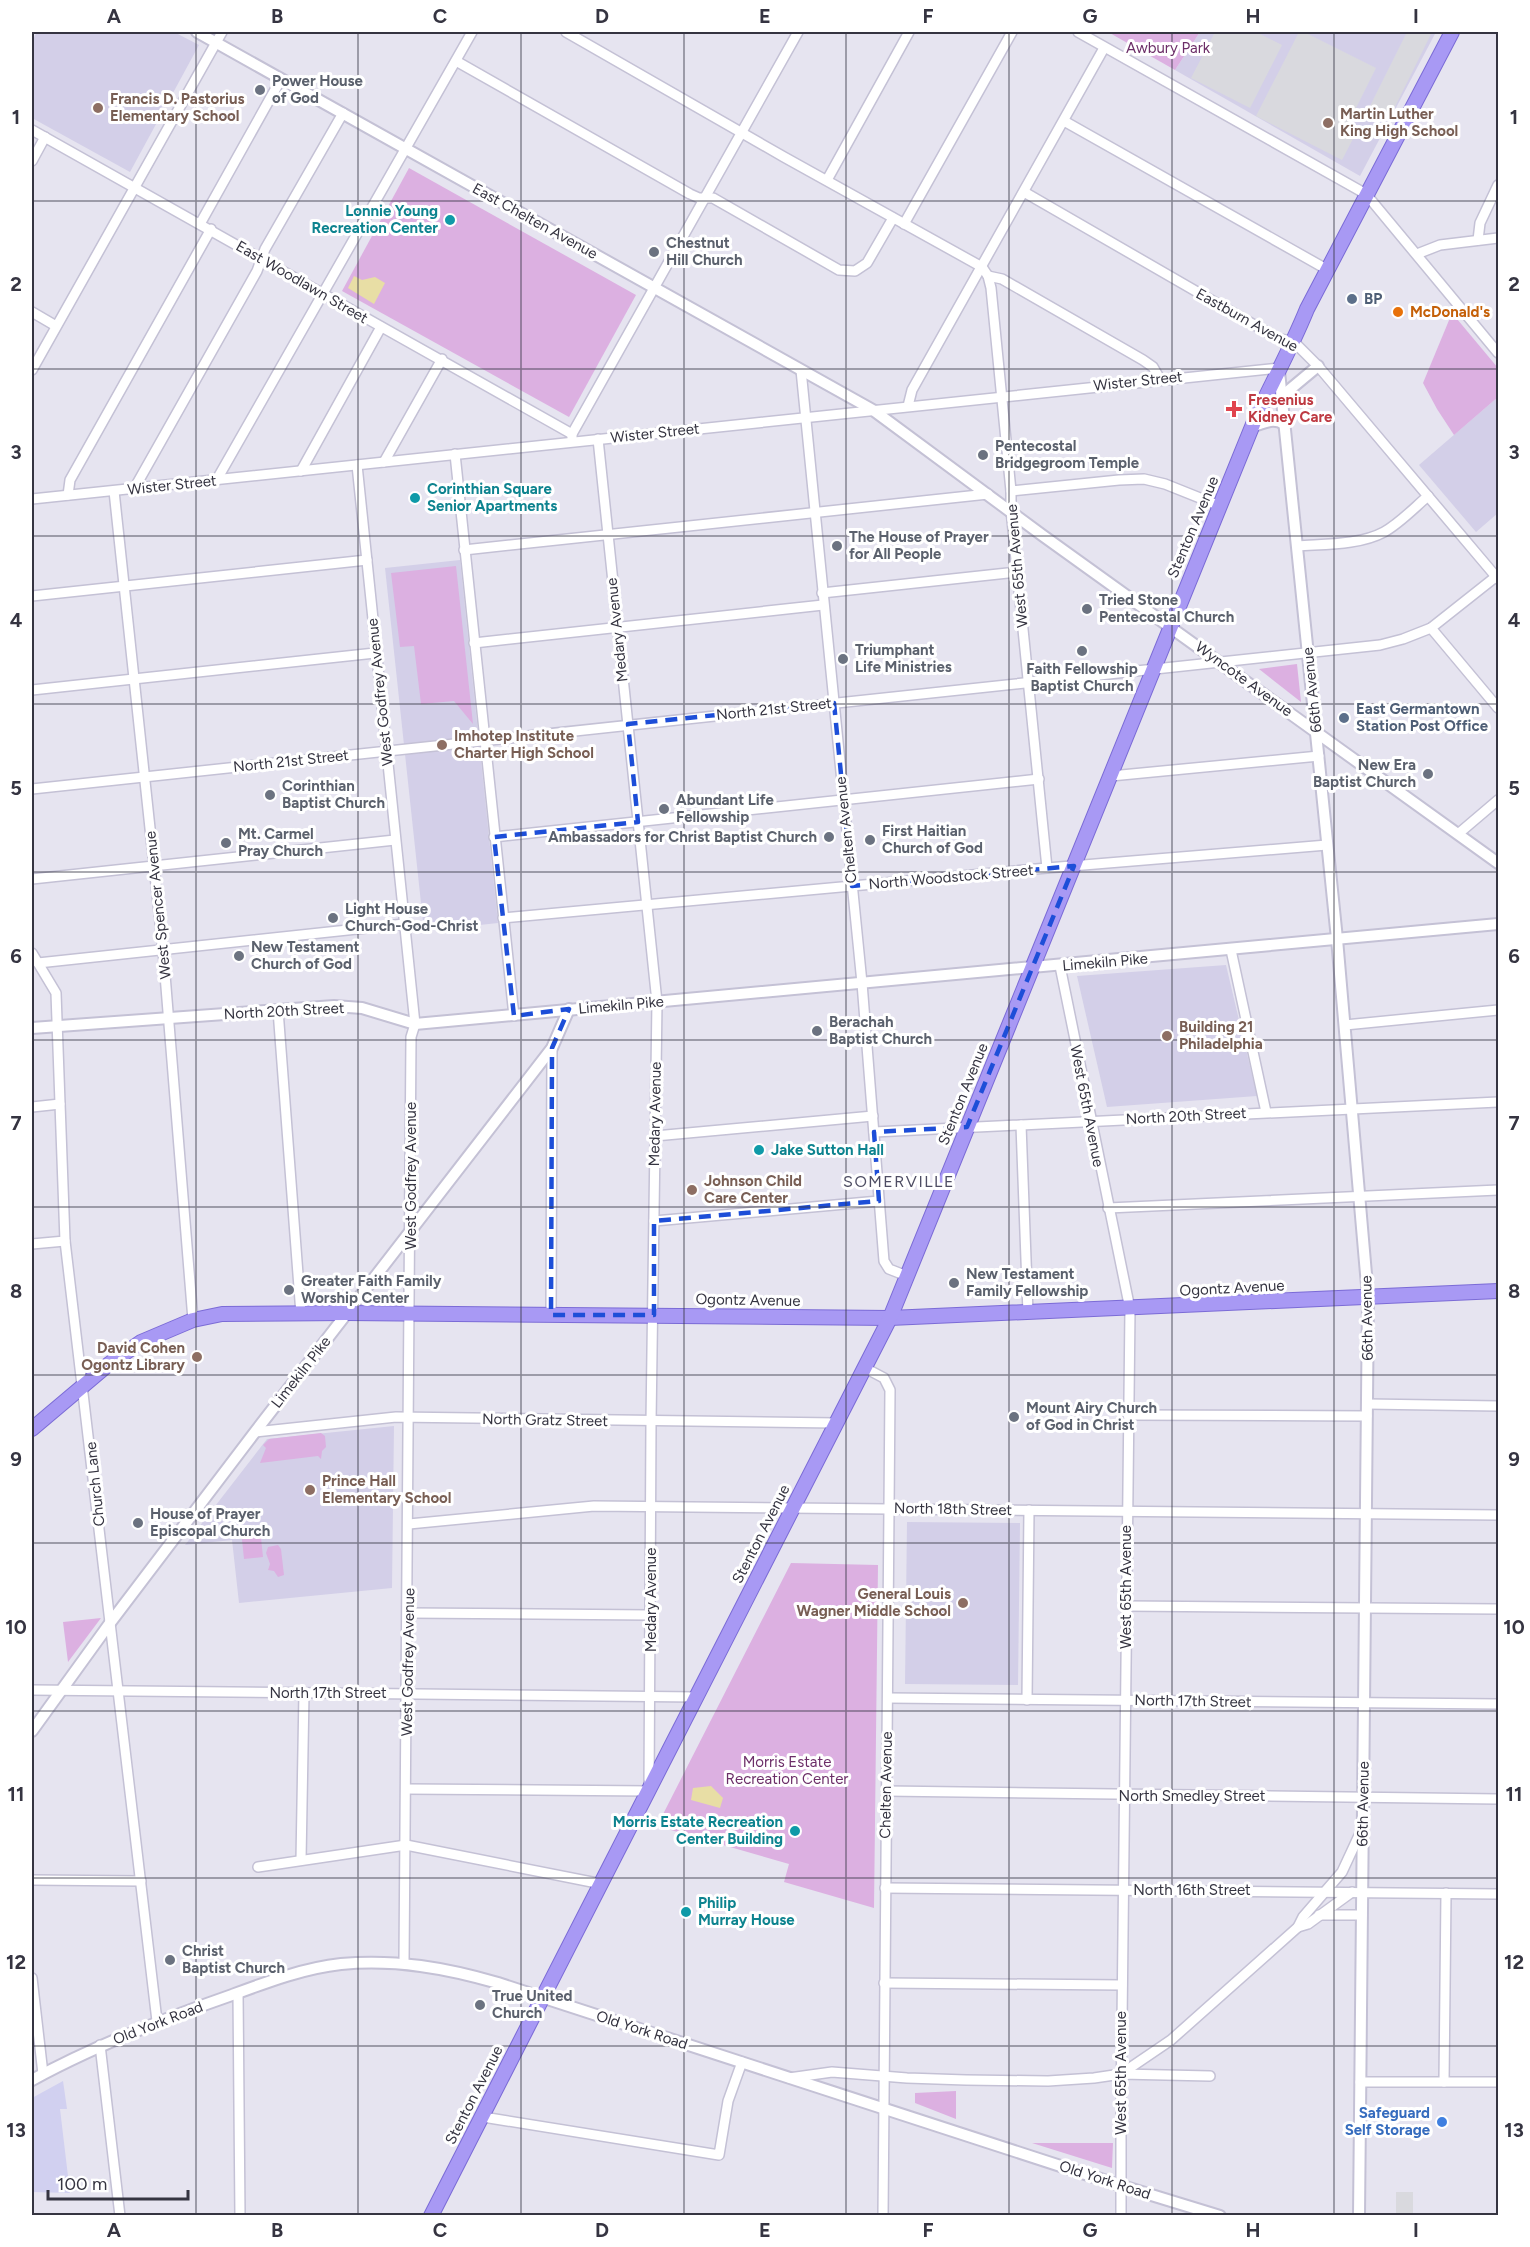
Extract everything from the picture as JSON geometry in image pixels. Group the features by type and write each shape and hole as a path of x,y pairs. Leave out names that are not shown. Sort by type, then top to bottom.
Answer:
{"main road":[{"name":"Stenton Avenue","path":"431,2216 890,1318 1252,427 1279,368 1294,342 1307,309 1452,32"},
{"name":"Ogontz Avenue","path":"32,1429 109,1364 141,1342 193,1320 222,1314 890,1318 1498,1291"},
{"path":"436,2216 441,2196"}],"street":[{"name":"East Chelten Avenue","path":"197,32 873,410"},
{"path":"32,370 222,32"},
{"path":"216,481 472,32"},
{"path":"566,32 1143,360 1153,368 1160,379"},
{"path":"827,180 909,32"},
{"path":"904,224 1012,32"},
{"path":"1078,32 1366,194 1496,347"},
{"path":"572,438 794,33"},
{"path":"908,406 912,390 985,272 1024,192 1104,48"},
{"path":"456,61 690,194 713,198 839,270 855,271 867,263 893,218"},
{"path":"200,224 281,79"},
{"path":"134,489 343,113"},
{"path":"1064,121 1328,270"},
{"name":"East Woodlawn Street","path":"32,130 381,327 442,359 572,438"},
{"path":"32,161 45,137"},
{"path":"1478,240 1480,223 1498,185"},
{"name":"Eastburn Avenue","path":"1024,192 1277,338 1294,342 1318,366 1498,577"},
{"path":"68,495 70,480 211,229"},
{"path":"1418,254 1440,246 1498,238"},
{"name":"West 65th Avenue","path":"985,272 991,288 1047,868"},
{"path":"32,312 56,326"},
{"path":"301,471 381,327"},
{"path":"384,462 442,359"},
{"path":"1281,396 1318,366"},
{"name":"Wister Street","path":"32,499 216,481 455,454 572,438 598,439 1279,368"},
{"name":"66th Avenue","path":"1279,368 1337,939 1368,1298 1363,1828 1357,1892 1362,1915 1359,2216"},
{"name":"Chelten Avenue","path":"801,370 862,983 886,1265 907,1276"},
{"name":"Wyncote Avenue","path":"873,410 1498,863"},
{"path":"1252,427 1277,420 1284,424"},
{"name":"Medary Avenue","path":"598,439 657,1002 651,1422 650,1791"},
{"path":"455,454 514,1016"},
{"name":"West Godfrey Avenue","path":"357,465 415,1024 411,1036 411,1314 404,1963"},
{"path":"1011,491 1144,479 1165,484 1220,506"},
{"name":"West Spencer Avenue","path":"114,491 163,950 193,1320"},
{"path":"464,550 988,494"},
{"path":"1298,546 1367,539 1396,524 1428,496"},
{"path":"32,596 367,560"},
{"path":"822,593 1017,572"},
{"name":"North 21st Street","path":"32,789 1380,645 1431,628 1498,577"},
{"path":"474,643 823,605"},
{"path":"1431,628 1498,708"},
{"path":"32,690 375,653"},
{"path":"1111,776 1319,756"},
{"path":"494,837 1039,779"},
{"path":"1458,834 1498,801"},
{"path":"32,879 395,840"},
{"name":"North Woodstock Street","path":"503,918 1327,845"},
{"path":"38,963 404,924"},
{"name":"Limekiln Pike","path":"32,1731 110,1623 255,1432 552,1048 569,1009 1032,969 1498,924"},
{"path":"1231,950 1266,1112"},
{"name":"Church Lane","path":"32,953 56,993 65,1241 157,2021"},
{"name":"West 65th Avenue","path":"1060,966 1130,1309 1121,2216"},
{"name":"North 20th Street","path":"32,1028 334,1006 362,1008 415,1024 569,1009"},
{"path":"278,1010 301,1314"},
{"path":"1345,1025 1498,1010"},
{"path":"551,1315 552,1048"},
{"name":"North 20th Street","path":"874,1131 1498,1102"},
{"path":"32,1107 60,1104"},
{"path":"655,1136 873,1116"},
{"path":"1021,1125 1028,1313"},
{"path":"1108,1208 1498,1190"},
{"path":"654,1221 879,1201"},
{"path":"32,1244 65,1241"},
{"name":"Chelten Avenue","path":"865,1368 884,1378 890,1385 883,2216"},
{"path":"1367,1404 1498,1406"},
{"path":"1128,1415 1367,1416"},
{"name":"North Gratz Street","path":"255,1432 396,1417 836,1424"},
{"name":"North 18th Street","path":"409,1524 568,1507 652,1505 1498,1515"},
{"path":"1027,1700 1029,1510"},
{"path":"1126,1606 1498,1609"},
{"path":"408,1613 650,1615"},
{"name":"North 17th Street","path":"32,1690 697,1697"},
{"path":"301,1860 304,1693"},
{"name":"North 17th Street","path":"888,1698 1498,1704"},
{"path":"406,1789 650,1791"},
{"name":"North Smedley Street","path":"886,1791 1498,1799"},
{"path":"1121,2074 1171,2040 1298,1927 1303,1917 1342,1872 1363,1828"},
{"path":"258,1867 406,1845 602,1884"},
{"path":"32,1880 141,1881"},
{"name":"North 16th Street","path":"885,1888 1498,1894"},
{"path":"1298,1927 1308,1924 1357,1892"},
{"path":"1444,2082 1446,1893"},
{"path":"1319,1916 1362,1915"},
{"name":"Old York Road","path":"32,2080 100,2045 157,2021 312,1969 340,1964 404,1963 450,1970 543,1998 1221,2216"},
{"path":"32,1978 43,2074"},
{"path":"884,1983 1122,1985"},
{"path":"238,1993 240,2216"},
{"path":"100,2045 120,2216"},
{"path":"483,2117 719,2155 728,2101 742,2062"},
{"path":"789,2078 832,2072 907,2079 1048,2081 1121,2074 1210,2076"},
{"path":"1360,2082 1498,2082"}],"highlighted area":[{"path":"834,703 852,886 1074,866 967,1127 874,1132 879,1201 654,1221 654,1315 551,1315 552,1048 569,1009 514,1016 494,837 638,822 628,724"}],"shaded area":[{"name":"Francis D. Pastorius Elementary School","path":"37,32 174,32 199,45 130,172 32,118 32,41"},
{"name":"Martin Luther King High School","path":"1200,32 1436,32 1360,176 1175,70"},
{"path":"1215,32 1256,32 1282,45 1250,108 1191,78"},
{"path":"1299,32 1304,32 1376,68 1344,132 1354,137 1342,160 1256,116"},
{"path":"1407,32 1432,32 1388,121 1368,110"},
{"path":"354,276 362,280 375,277 385,283 374,304 348,288"},
{"path":"1498,397 1498,513 1476,532 1419,465"},
{"name":"Imhotep Institute Charter High School","path":"460,560 498,923 424,931 385,568"},
{"name":"Building 21 Philadelphia","path":"1226,965 1257,1096 1107,1107 1077,976"},
{"name":"Prince Hall Elementary School","path":"394,1426 392,1588 239,1603 232,1540 185,1545 267,1439"},
{"name":"General Louis Wagner Middle School","path":"907,1522 1020,1523 1018,1685 905,1684"},
{"path":"711,1786 723,1798 720,1808 691,1800 693,1788"},
{"path":"63,2081 67,2109 60,2109 70,2193 32,2192 32,2098"},
{"path":"1396,2192 1413,2192 1413,2215 1396,2215"}],"green space":[{"name":"Awbury Park","path":"1108,32 1200,32 1175,70"},
{"path":"409,168 636,295 569,417 342,291"},
{"path":"1452,313 1498,368 1498,397 1454,435 1423,383"},
{"path":"456,566 473,724 454,701 421,704 414,646 400,647 391,573"},
{"path":"1297,664 1301,702 1259,669"},
{"path":"321,1433 325,1436 326,1447 322,1451 321,1459 318,1456 260,1463 266,1448 263,1445 269,1439"},
{"path":"260,1528 263,1557 244,1559 241,1530"},
{"path":"278,1545 281,1549 284,1575 278,1577 274,1571 268,1570 270,1564 266,1553 268,1547"},
{"name":"Morris Estate Recreation Center","path":"791,1563 878,1565 874,1908 784,1882 789,1864 657,1826"},
{"path":"101,1618 68,1662 63,1622"},
{"path":"956,2091 956,2119 915,2103 915,2093"},
{"path":"1032,2143 1113,2143 1112,2168"}],"place":[{"name":"Power House of God","path":"260,90"},
{"name":"Francis D. Pastorius Elementary School","path":"98,108"},
{"name":"Martin Luther King High School","path":"1328,123"},
{"name":"Lonnie Young Recreation Center","path":"450,220"},
{"name":"Chestnut Hill Church","path":"654,252"},
{"name":"BP","path":"1352,299"},
{"name":"McDonald's","path":"1398,312"},
{"name":"Fresenius Kidney Care","path":"1234,409"},
{"name":"Pentecostal Bridgegroom Temple","path":"983,455"},
{"name":"Corinthian Square Senior Apartments","path":"415,498"},
{"name":"The House of Prayer for All People","path":"837,546"},
{"name":"Tried Stone Pentecostal Church","path":"1087,609"},
{"name":"Faith Fellowship Baptist Church","path":"1082,651"},
{"name":"Triumphant Life Ministries","path":"843,659"},
{"name":"East Germantown Station Post Office","path":"1344,718"},
{"name":"Imhotep Institute Charter High School","path":"442,745"},
{"name":"New Era Baptist Church","path":"1428,774"},
{"name":"Corinthian Baptist Church","path":"270,795"},
{"name":"Abundant Life Fellowship","path":"664,809"},
{"name":"Ambassadors for Christ Baptist Church","path":"829,837"},
{"name":"First Haitian Church of God","path":"870,840"},
{"name":"Mt. Carmel Pray Church","path":"226,843"},
{"name":"Light House Church-God-Christ","path":"333,918"},
{"name":"New Testament Church of God","path":"239,956"},
{"name":"Berachah Baptist Church","path":"817,1031"},
{"name":"Building 21 Philadelphia","path":"1167,1036"},
{"name":"Jake Sutton Hall","path":"759,1150"},
{"name":"Johnson Child Care Center","path":"692,1190"},
{"name":"New Testament Family Fellowship","path":"954,1283"},
{"name":"Greater Faith Family Worship Center","path":"289,1290"},
{"name":"David Cohen Ogontz Library","path":"197,1357"},
{"name":"Mount Airy Church of God in Christ","path":"1014,1417"},
{"name":"Prince Hall Elementary School","path":"310,1490"},
{"name":"House of Prayer Episcopal Church","path":"138,1523"},
{"name":"General Louis Wagner Middle School","path":"963,1603"},
{"name":"Morris Estate Recreation Center Building","path":"795,1831"},
{"name":"Philip Murray House","path":"686,1912"},
{"name":"Christ Baptist Church","path":"170,1960"},
{"name":"True United Church","path":"480,2005"},
{"name":"Safeguard Self Storage","path":"1442,2122"}],"district":[{"name":"SOMERVILLE","path":"899,1181"}]}
